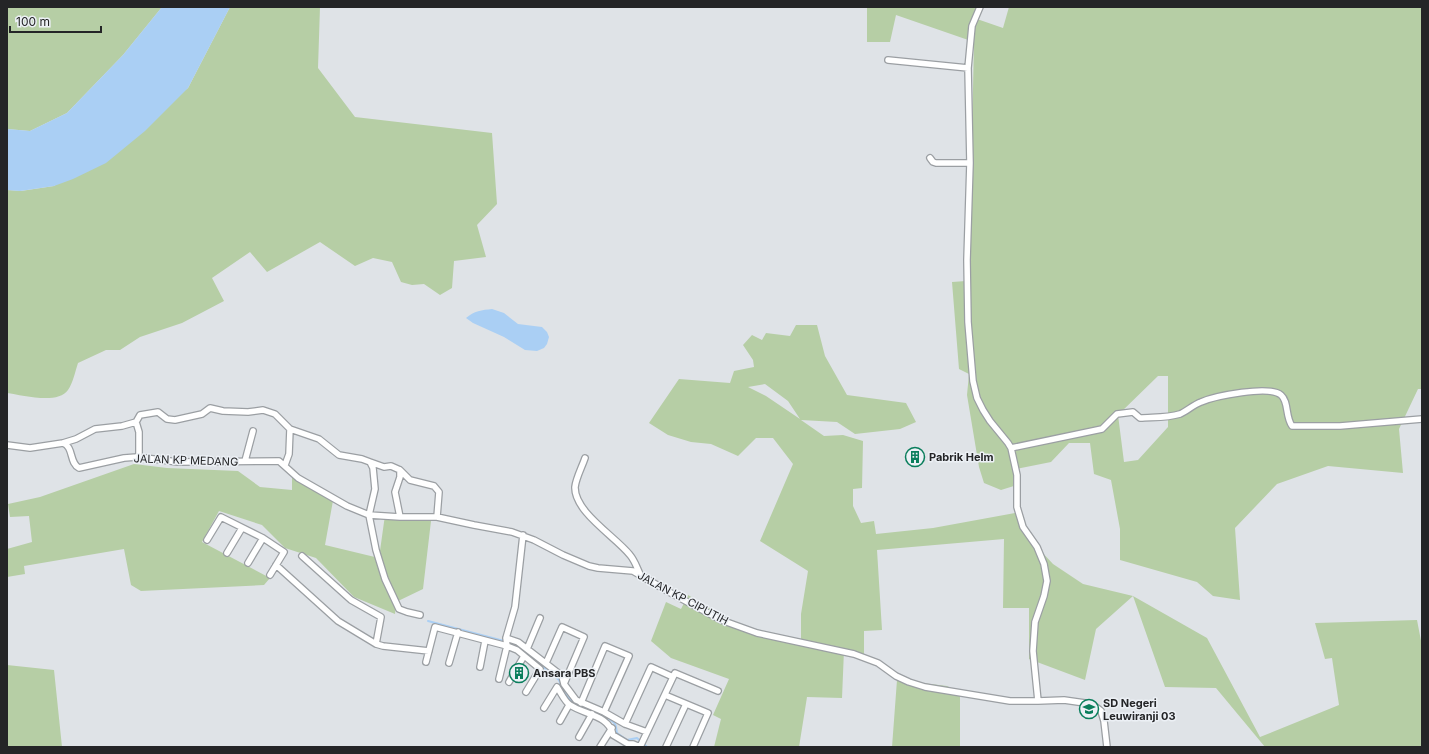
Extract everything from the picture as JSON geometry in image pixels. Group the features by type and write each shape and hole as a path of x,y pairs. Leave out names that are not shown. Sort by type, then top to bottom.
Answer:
{"street":[{"path":"980,7 972,26 968,68 970,163 967,224 968,322 973,381 977,398 990,421 1011,448 1017,475 1018,506 1023,527 1037,547 1044,564 1047,581 1044,596 1035,622 1033,651 1038,701"},
{"path":"888,60 968,68"},
{"path":"930,158 936,163 970,163"},
{"path":"1011,448 1102,428 1117,414 1133,412 1140,418 1180,414 1201,402 1232,393 1265,391 1282,395 1286,402 1288,421 1292,426 1299,427 1340,426 1422,419"},
{"path":"7,445 30,448 63,443 76,440 95,429 122,426 136,422 140,415 158,412 167,418 175,420 202,414 210,408 223,411 242,412 263,410 275,414 290,429 319,439 339,455 362,459 384,467 391,466 400,470 410,480 434,486 439,492 437,517"},
{"path":"136,422 139,432 139,454 137,457"},
{"path":"285,465 289,454 290,429"},
{"path":"245,461 253,431"},
{"name":"JALAN KP MEDANG","path":"63,443 68,448 74,463 79,468 124,458 137,457 178,462 276,460 285,465"},
{"path":"585,458 575,487 576,499 589,516 630,555 640,574"},
{"path":"370,462 373,468 375,489 369,515 376,550 385,579 399,609 420,615"},
{"name":"JALAN KP CIPUTIH","path":"285,465 292,474 298,478 347,506 369,515 437,517 522,535 589,566 632,570 721,620 756,632 854,654 878,663 896,676 925,687 1010,701 1064,700 1092,704 1101,711 1104,721 1107,747"},
{"path":"400,470 400,477 395,492 400,517"},
{"path":"207,540 221,517 263,538 284,552 270,575"},
{"path":"227,553 242,528"},
{"path":"499,679 506,646 506,638 515,607 522,535"},
{"path":"248,563 263,538"},
{"path":"302,556 351,600 381,617 376,644"},
{"path":"276,565 338,621 376,644 429,651"},
{"path":"527,649 540,618"},
{"path":"426,662 435,627 506,646 516,650 540,669 526,692"},
{"path":"546,663 562,627 584,636 564,684"},
{"path":"449,663 458,632"},
{"path":"506,638 518,642 562,676 564,684 576,700 604,712 625,724 647,732"},
{"path":"480,667 485,641"},
{"path":"581,703 605,646 629,656 604,712"},
{"path":"509,682 524,656"},
{"path":"625,724 651,667 673,677"},
{"path":"544,708 557,687 569,705 592,714 608,723 612,728 613,735 632,746 640,747 675,674 718,691"},
{"path":"665,695 708,713 693,747"},
{"path":"666,747 686,704"},
{"path":"560,721 569,705"},
{"path":"579,736 592,714"},
{"path":"600,747 612,728"}],"green space":[{"path":"7,7 162,7 123,55 67,113 30,131 7,129"},
{"path":"230,7 320,7 318,68 355,117 492,133 497,204 477,225 486,257 454,261 452,288 440,295 424,284 412,285 401,282 392,262 373,258 355,266 320,242 267,272 250,252 212,278 224,301 182,323 140,337 120,350 106,350 78,363 71,384 63,395 39,398 7,393 7,190 21,191 54,186 188,88"},
{"path":"867,7 976,7 977,19 1003,28 1009,7 1422,7 1422,389 1418,389 1399,429 1403,473 1328,466 1277,484 1235,528 1240,600 1213,596 1197,582 1120,560 1120,529 1111,480 1094,474 1090,443 1069,443 1051,462 1016,469 1017,485 1001,490 984,483 979,467 967,395 969,374 959,369 952,282 966,281 970,229 974,42 896,15 890,42 867,42","holes":["1158,376 1168,376 1168,427 1138,460 1124,462 1118,415"]},
{"path":"796,325 817,325 825,356 847,395 906,403 916,422 900,429 855,434 837,422 801,420 824,436 843,435 863,441 862,488 853,489 853,506 861,523 874,521 876,534 933,528 1015,513 1024,533 1053,564 1083,584 1133,596 1096,629 1085,680 1029,659 1029,608 1003,608 1004,539 877,550 882,630 864,631 864,654 844,650 842,698 807,697 799,747 714,747 721,719 713,715 729,679 671,658 651,641 666,602 681,609 688,595 744,629 801,640 801,614 808,571 760,541 793,464 773,438 756,438 738,456 711,444 691,442 668,435 649,423 679,379 730,383 734,371 754,367 753,360 743,345 752,335 762,340 766,333 790,336","holes":["765,384 788,401 800,419 766,396 748,387"]},
{"path":"134,464 167,468 238,471 260,487 292,490 292,473 334,495 325,545 379,558 385,515 431,521 423,589 396,602 395,614 354,597 316,558 285,548 262,525 219,511 202,542 270,578 264,585 141,591 131,585 124,549 24,566 25,574 7,577 7,549 32,542 29,516 10,517 8,504 40,497"},
{"path":"1133,596 1207,638 1260,737 1339,705 1332,658 1325,659 1315,623 1417,620 1422,646 1422,747 1265,747 1216,688 1165,687"},
{"path":"7,665 54,670 62,747 7,747"},
{"path":"897,680 947,686 960,693 960,747 892,747"}],"water":[{"path":"162,7 230,7 188,88 145,131 106,163 73,179 54,186 20,191 7,190 7,129 30,131 67,113 123,55"},
{"path":"492,309 504,313 518,324 542,327 547,332 549,337 547,344 544,348 537,351 525,350 504,337 473,323 466,318 478,311"}],"waterway":[{"path":"428,621 504,641"},
{"path":"508,643 517,646 559,680 561,686 571,701 612,720 616,726 617,733 627,740 637,738 647,747"}],"place":[{"name":"Pabrik Helm","path":"915,457"},
{"name":"Ansara PBS","path":"519,673"},
{"name":"SD Negeri Leuwiranji 03","path":"1089,709"}]}
